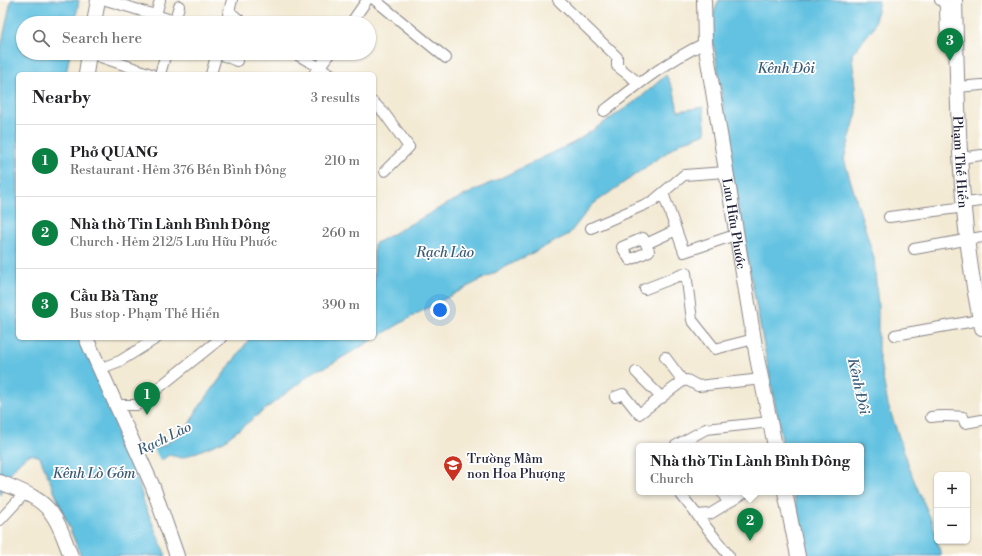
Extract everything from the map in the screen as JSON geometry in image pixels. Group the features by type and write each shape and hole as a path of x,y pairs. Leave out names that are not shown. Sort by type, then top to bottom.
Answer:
{"street":[{"path":"95,16 98,0"},
{"path":"106,0 156,15 160,0"},
{"path":"356,16 367,0"},
{"path":"375,0 446,58"},
{"path":"558,0 617,57 617,66 639,83"},
{"name":"Lưu Hữu Phước","path":"704,0 705,42 726,172 738,234 754,339 774,443"},
{"path":"940,0 943,1 945,7 946,44 957,57"},
{"name":"Phạm Thế Hiển","path":"955,0 960,158 968,240 978,277 981,319"},
{"path":"227,16 229,4"},
{"path":"229,4 238,16"},
{"path":"176,16 179,6"},
{"path":"604,111 639,83 680,55 705,42"},
{"path":"86,72 88,60"},
{"path":"110,60 145,72"},
{"path":"161,72 164,60"},
{"path":"212,72 215,60"},
{"path":"303,60 317,71 325,60"},
{"path":"957,87 982,85"},
{"path":"376,108 409,147 385,171"},
{"path":"960,158 982,155"},
{"path":"591,228 653,201 684,175 726,172"},
{"path":"663,193 684,252 738,234"},
{"path":"889,217 982,201"},
{"path":"646,244 676,230"},
{"path":"914,249 982,237"},
{"path":"645,289 686,274 692,320 714,349 754,339"},
{"path":"895,335 981,319"},
{"path":"87,340 153,487 177,556"},
{"path":"100,369 120,361 154,340"},
{"path":"119,411 138,406 214,340"},
{"path":"665,357 683,381"},
{"path":"636,372 662,398"},
{"path":"615,397 623,394 639,414 683,381 687,380 698,386 762,379"},
{"path":"931,417 947,414 963,417 965,423 982,420"},
{"path":"680,443 706,429 770,422"},
{"path":"0,482 25,493 47,507 53,514 70,555"},
{"path":"0,520 25,493"},
{"path":"682,495 729,556"},
{"path":"724,495 728,503"},
{"path":"697,515 710,514 741,495"},
{"path":"786,495 798,556"}],"water":[{"name":"Kênh Lò Gốm","path":"11,0 79,0 76,16 16,16 16,60 69,60 66,72 16,72 16,340 83,340 134,458 164,445 185,432 197,410 249,340 372,340 326,367 316,370 224,441 182,458 169,455 137,476 144,503 166,556 81,556 40,457 31,454 20,461 9,477 0,495 0,52"},
{"name":"Kênh Đôi","path":"719,0 879,0 874,27 852,54 857,112 844,159 874,258 878,307 878,351 888,405 913,478 933,524 934,544 938,544 941,556 807,556 794,495 864,495 864,443 782,443 731,173 719,77 710,23"},
{"name":"Rạch Lào","path":"666,75 674,91 678,111 703,107 706,133 680,143 592,205 569,234 425,309 376,338 376,243 449,203 575,142 639,99"}],"pier":[{"path":"121,426 135,455 153,447 161,462 139,477 142,487 116,428"}],"place":[{"name":"Cầu Bà Tàng","path":"950,61"},
{"name":"Phở QUANG","path":"147,415"},
{"name":"Trường Mầm non Hoa Phượng","path":"453,482"},
{"name":"Nhà thờ Tin Lành Bình Đông","path":"750,541"}]}
